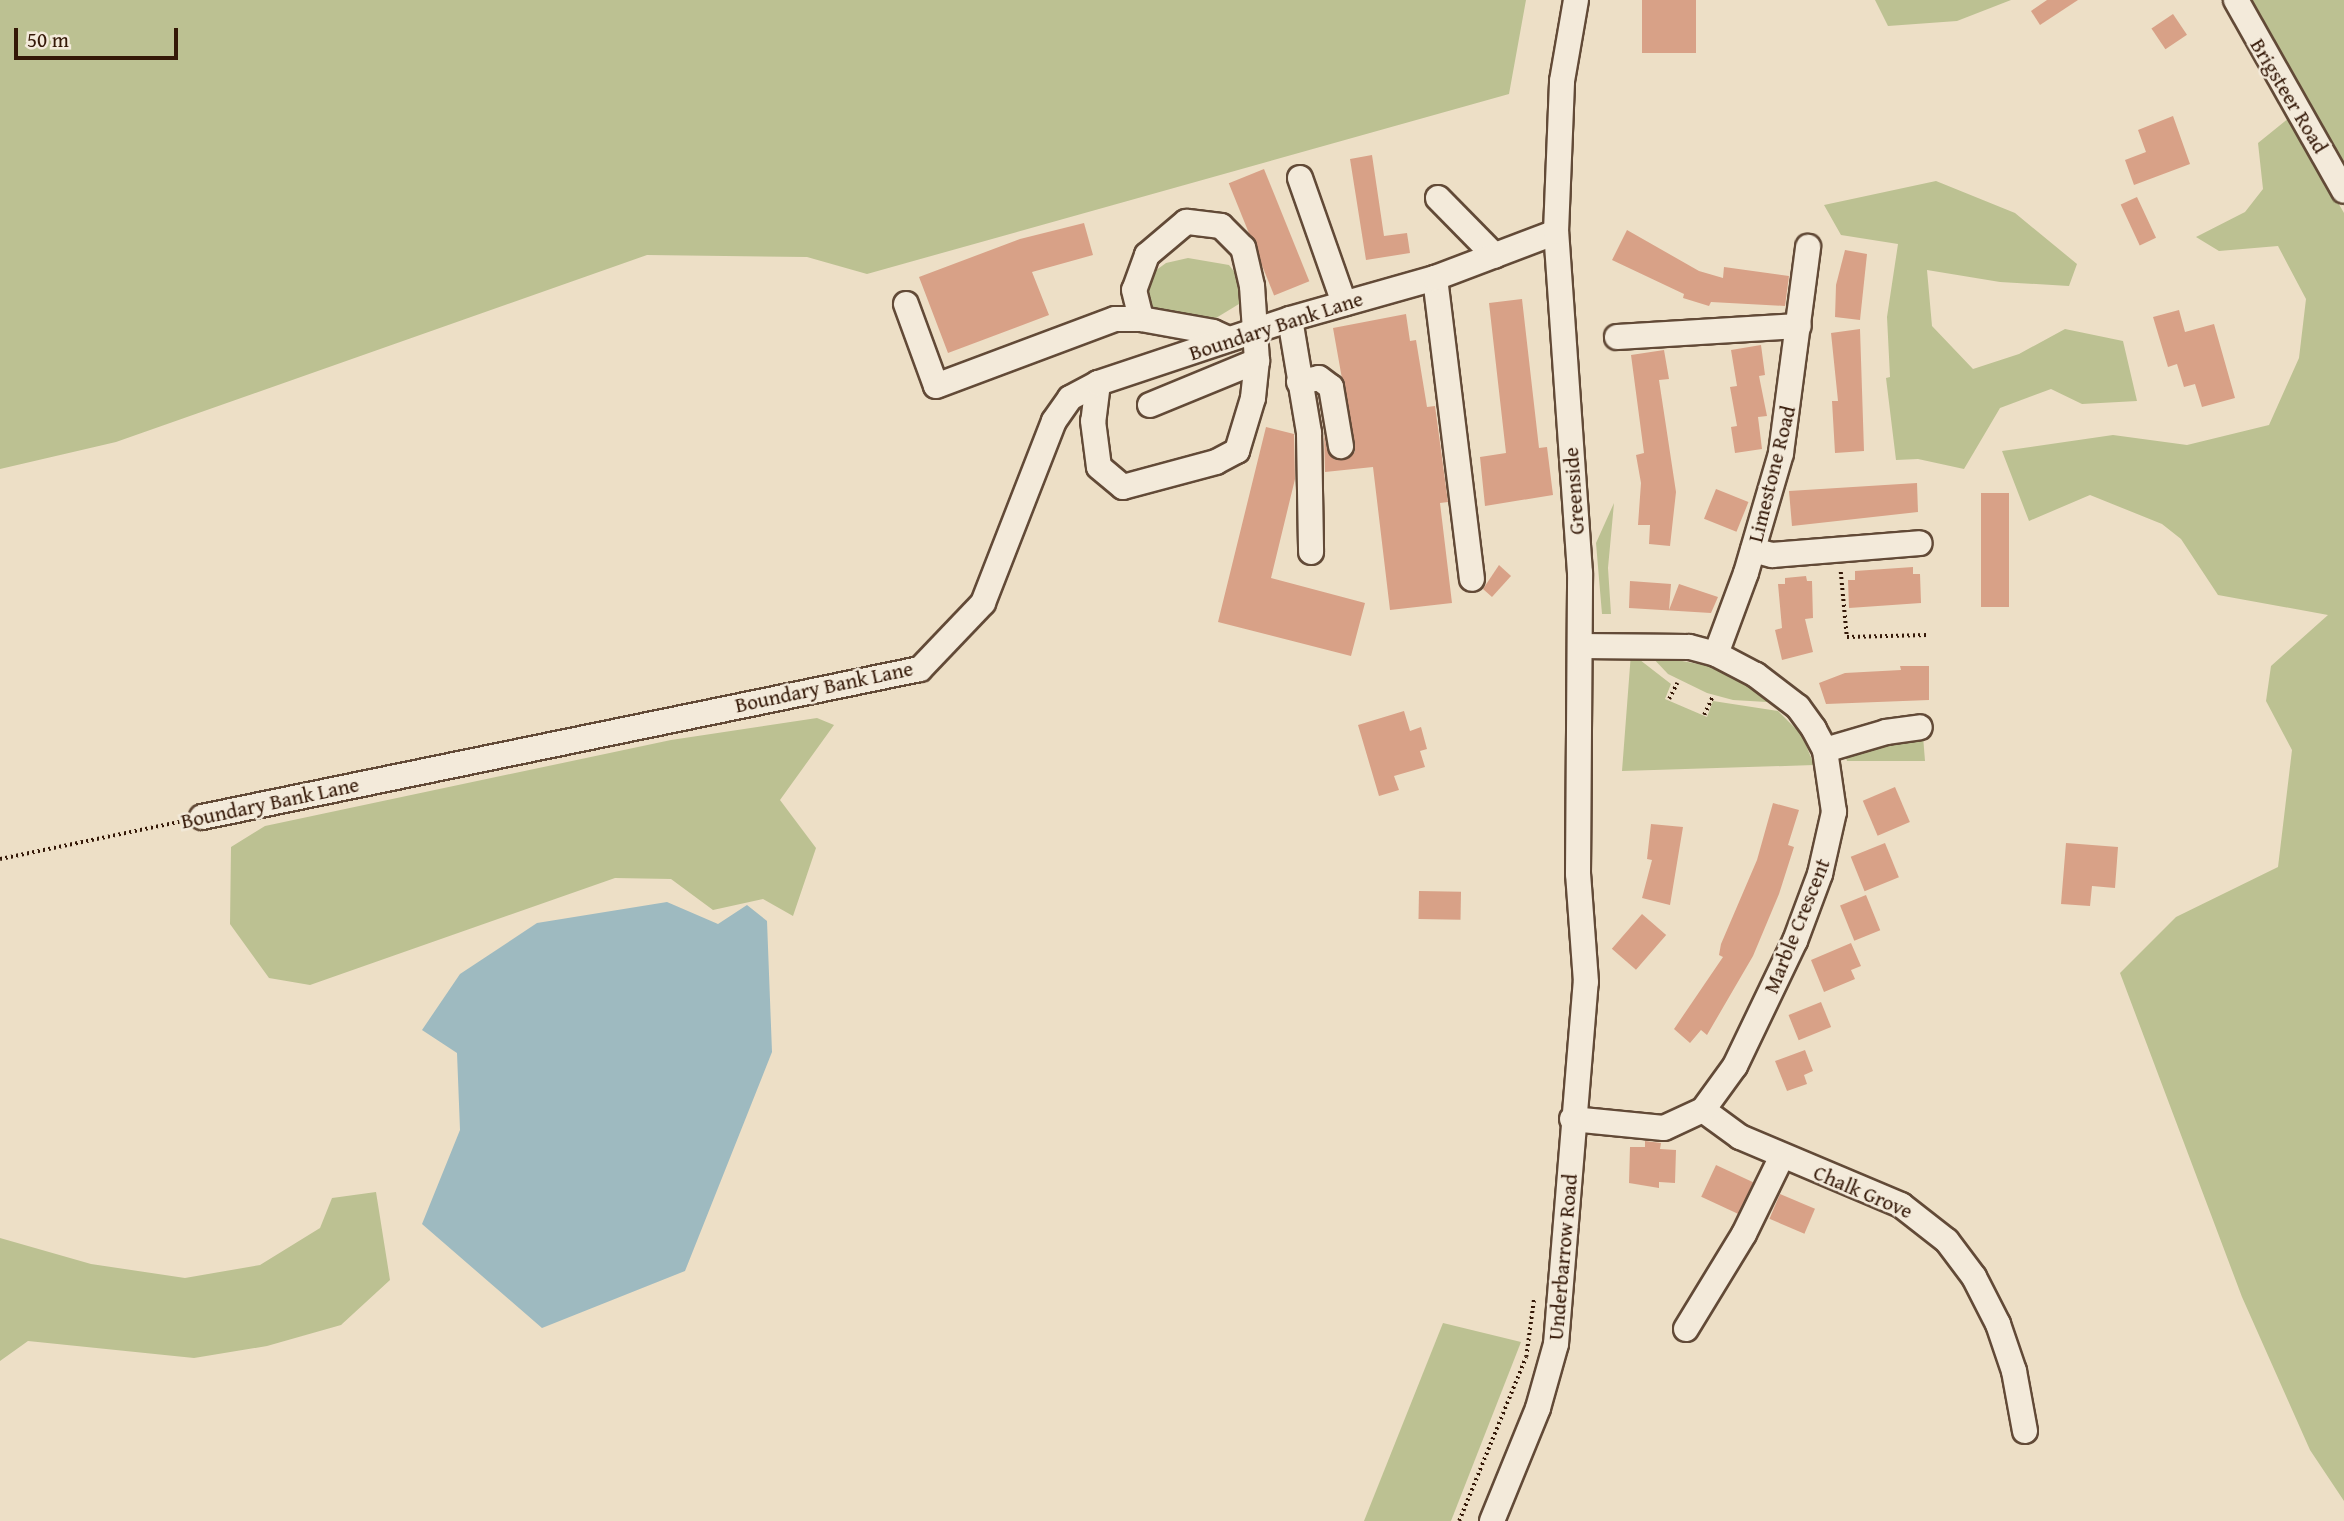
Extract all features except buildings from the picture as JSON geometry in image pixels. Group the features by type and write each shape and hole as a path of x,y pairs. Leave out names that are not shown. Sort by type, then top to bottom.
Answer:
{"street":[{"name":"Greenside","path":"1576,0 1562,81 1556,232 1579,560 1578,860 1586,982"},
{"name":"Brigsteer Road","path":"2236,0 2344,191"},
{"path":"1300,178 1343,303"},
{"path":"1437,198 1495,256"},
{"path":"1098,383 1093,421 1099,467 1123,487 1216,462 1237,451 1253,398 1257,361 1256,332 1243,248 1221,226 1186,222 1147,255 1134,290 1142,319"},
{"name":"Boundary Bank Lane","path":"202,817 920,669 983,603 1054,421 1070,398 1098,383 1290,319 1435,278 1556,232"},
{"name":"Limestone Road","path":"1716,654 1753,551 1781,453 1808,247"},
{"path":"1435,278 1472,579"},
{"path":"906,304 936,386 1115,319 1142,319 1213,332 1229,340"},
{"path":"1290,319 1309,433 1311,552"},
{"path":"1617,337 1799,326"},
{"path":"1150,405 1257,361"},
{"path":"1299,382 1319,378 1331,387 1341,446"},
{"path":"1753,551 1772,555 1920,543"},
{"name":"Marble Crescent","path":"1572,1118 1664,1128 1703,1110 1735,1066 1796,941 1820,874 1834,812 1825,750 1807,718 1784,695 1716,654 1689,647 1580,646"},
{"path":"1825,750 1886,732 1920,727"},
{"name":"Underbarrow Road","path":"1492,1521 1538,1408 1556,1344 1570,1213 1572,1118 1586,982"},
{"name":"Chalk Grove","path":"1703,1110 1740,1137 1901,1205 1947,1241 1974,1277 1998,1324 2014,1371 2025,1431"},
{"path":"1686,1329 1744,1234 1782,1156"}],"path":[{"path":"1841,580 1847,637 1927,635"},
{"path":"1669,699 1676,682"},
{"path":"1704,715 1712,698"},
{"name":"Boundary Bank Lane","path":"0,859 202,817"},
{"path":"1460,1521 1526,1357 1536,1289"}],"green space":[{"path":"0,0 1526,0 1509,94 867,274 807,257 647,255 116,442 0,469"},
{"path":"1875,0 2011,0 1957,21 1888,26"},
{"path":"2250,0 2344,0 2344,165 2255,13"},
{"path":"2289,118 2344,213 2344,1501 2310,1450 2242,1297 2120,973 2176,917 2278,867 2292,750 2266,701 2271,666 2328,615 2218,595 2181,539 2162,524 2090,495 2029,521 2002,451 2113,435 2187,445 2269,425 2299,358 2306,299 2278,246 2219,251 2196,237 2245,212 2263,189 2258,143"},
{"path":"1936,181 2015,213 2077,264 2069,286 2000,282 1927,270 1932,326 1973,369 2019,354 2065,329 2123,341 2137,401 2082,404 2051,389 2000,408 1964,469 1918,459 1896,460 1886,378 1890,377 1887,317 1898,244 1841,235 1824,205"},
{"path":"1188,258 1229,265 1239,278 1239,304 1216,318 1149,307 1148,276 1166,263"},
{"path":"1614,503 1608,568 1611,614 1602,614 1596,543"},
{"path":"1631,653 1671,684 1665,699 1707,717 1713,701 1778,711 1802,735 1814,765 1622,771"},
{"path":"1650,655 1725,669 1772,698 1767,702 1733,700 1707,693 1668,674"},
{"path":"817,718 834,725 780,800 816,848 793,916 763,899 713,910 671,879 615,878 310,985 269,978 230,924 231,847 265,826 671,740"},
{"path":"1923,736 1925,761 1847,761 1845,754"},
{"path":"376,1192 390,1280 341,1325 267,1346 194,1358 28,1341 0,1361 0,1238 91,1264 185,1278 260,1265 320,1228 332,1198"},
{"path":"1443,1323 1521,1342 1451,1521 1364,1521"}],"water":[{"path":"667,902 718,924 747,905 767,921 772,1052 685,1271 542,1328 422,1224 460,1130 457,1053 422,1030 460,974 537,923"}]}
